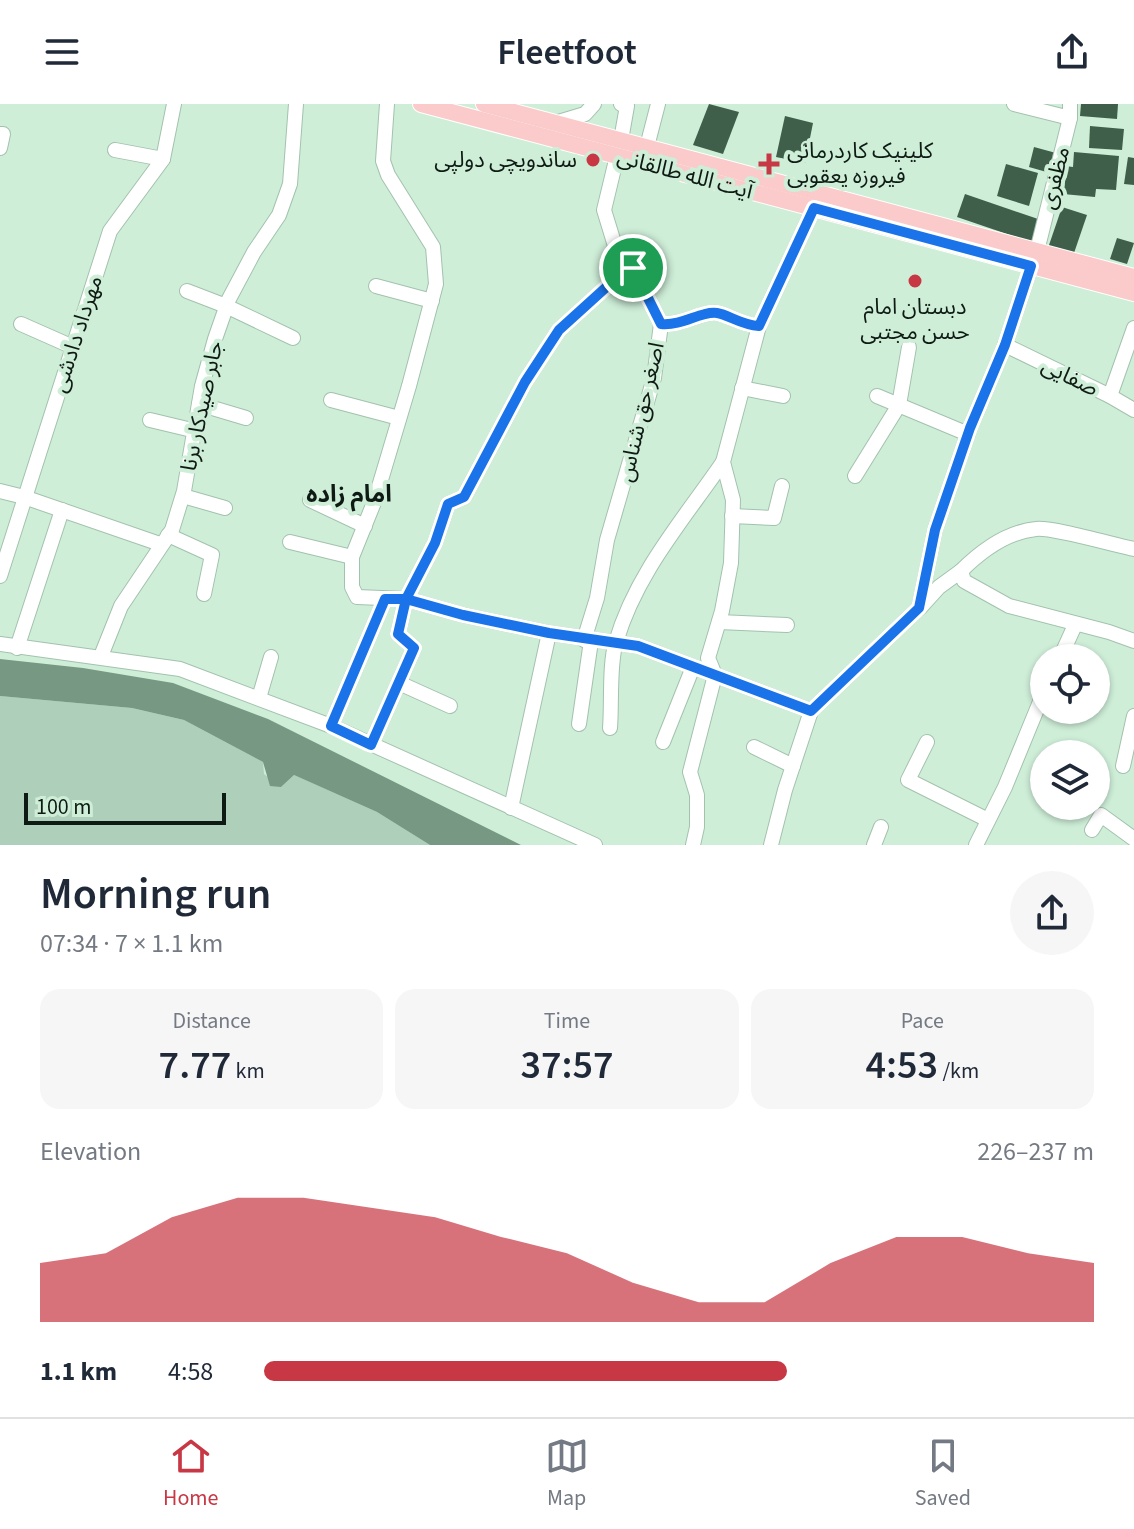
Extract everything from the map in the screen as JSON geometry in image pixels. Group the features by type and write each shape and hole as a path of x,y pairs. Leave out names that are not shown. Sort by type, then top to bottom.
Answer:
{"main road":[{"name":"آیت الله طالقانی","path":"421,104 619,148 1034,259 1134,293"},
{"name":"آیت الله طالقانی","path":"484,104 555,123 619,148"},
{"name":"آیت الله طالقانی","path":"645,155 814,208 1034,259 1134,277"}],"street":[{"name":"مهرداد دادشی","path":"0,576 110,231 163,159 174,104"},
{"name":"جابر صیدکار برنا","path":"101,656 121,606 172,530 183,496 211,353 226,306 254,252 279,215 290,184 296,104"},
{"path":"387,104 383,161 388,175 433,247 436,284 375,500 352,557 352,587 357,597 406,599 463,615 588,641 638,646 811,711"},
{"path":"555,123 585,114 594,104"},
{"name":"اصغر حق شناس","path":"579,724 588,641 607,540 654,378 661,324 633,268 623,272 604,210 627,106 621,104"},
{"path":"645,155 658,104"},
{"path":"1014,104 1070,111"},
{"name":"مظفری","path":"919,608 935,530 1034,259 1070,111"},
{"path":"0,134 3,134 0,148"},
{"path":"115,150 163,159"},
{"path":"610,728 615,644 633,599 657,553 723,462 759,326 814,208"},
{"path":"371,745 414,648 398,634 406,599 435,543 448,504 464,497 525,382 559,330 623,272"},
{"path":"376,286 432,301"},
{"path":"187,291 293,338"},
{"path":"661,324 688,322 719,313 747,325 759,326"},
{"path":"21,324 73,347"},
{"path":"1110,396 1134,328"},
{"name":"صفایی","path":"1005,345 1134,410"},
{"path":"855,476 899,405 909,347"},
{"path":"742,388 783,396"},
{"path":"877,396 968,434"},
{"path":"331,400 399,418"},
{"path":"199,404 246,418"},
{"path":"150,420 196,431"},
{"path":"693,845 697,827 697,795 690,772 715,675 708,658 731,563 733,500 723,462"},
{"path":"732,516 774,518 782,486"},
{"path":"0,491 212,555 204,594"},
{"path":"183,496 225,508"},
{"path":"310,500 365,526"},
{"path":"17,648 62,510"},
{"path":"771,845 811,711 975,556 999,540 1037,528 1134,549"},
{"path":"290,542 352,557"},
{"path":"961,571 964,581 1009,606 1134,641"},
{"path":"331,726 385,599"},
{"path":"719,622 787,625"},
{"path":"1066,644 1075,625"},
{"path":"511,808 549,633"},
{"path":"0,644 180,669 331,726 595,845"},
{"path":"259,698 271,657"},
{"path":"663,742 693,667"},
{"path":"399,683 450,706"},
{"path":"1123,766 1134,716"},
{"path":"976,845 1005,787 1031,724"},
{"path":"927,742 908,780 988,820"},
{"path":"754,747 793,766"},
{"path":"1092,830 1101,815 1134,839"},
{"path":"874,845 881,827"}],"shaded area":[{"path":"0,659 83,668 173,683 268,719 521,845 430,845 377,812 294,775 281,787 270,786 263,762 184,720 132,708 0,696"},
{"path":"0,696 132,708 184,720 263,762 264,774 281,787 294,775 377,812 430,845 0,845"}],"building":[{"path":"709,104 739,112 723,154 693,145"},
{"path":"1081,104 1118,104 1117,119 1080,116"},
{"path":"785,116 813,123 805,163 776,157"},
{"path":"1090,126 1124,129 1122,150 1089,148"},
{"path":"1034,147 1056,153 1050,173 1029,167"},
{"path":"1074,152 1119,156 1116,190 1096,189 1095,197 1063,194 1065,166 1073,167"},
{"path":"1128,157 1134,158 1134,185 1124,184"},
{"path":"1006,164 1038,173 1029,206 997,196"},
{"path":"965,194 1041,220 1033,243 957,217"},
{"path":"1062,207 1087,215 1073,256 1048,248"},
{"path":"1117,238 1134,243 1127,264 1110,259"}],"place":[{"name":"ساندویچی دولپی","path":"593,160"},
{"name":"کلینیک کاردرمانی فیروزه یعقوبی","path":"769,164"},
{"name":"دبستان امام حسن مجتبی","path":"915,281"}],"district":[{"name":"امام زاده","path":"349,494"}],"route":[{"path":"633,268 623,272 559,330 525,382 464,497 448,504 435,543 406,599 385,599 331,726 371,745 414,648 398,634 406,599 549,633 638,646 811,711 919,608 935,530 970,428 1005,345 1031,266 814,208 759,326 730,320 719,313 688,322 661,324 633,268"}]}
